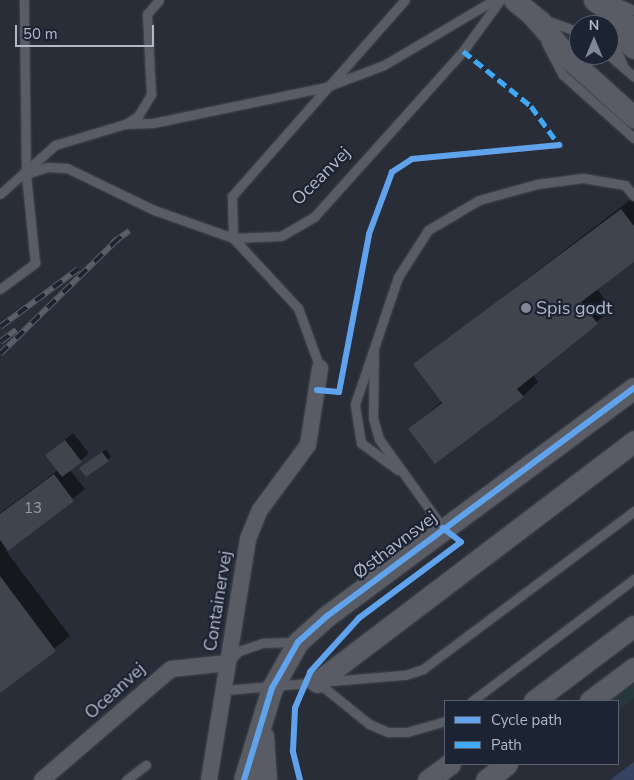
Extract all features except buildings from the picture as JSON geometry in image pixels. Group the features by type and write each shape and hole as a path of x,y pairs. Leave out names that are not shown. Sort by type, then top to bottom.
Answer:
{"street":[{"path":"514,0 569,42"},
{"path":"585,0 602,15"},
{"path":"531,14 574,63 634,117"},
{"path":"619,23 634,29"},
{"path":"619,32 634,48"},
{"path":"597,65 634,98"},
{"name":"Containervej","path":"209,780 248,538 260,510 308,445 320,368"},
{"name":"Østhavnsvej","path":"244,780 272,688 298,642 443,528 634,388"},
{"path":"317,682 634,441"},
{"path":"535,700 634,626"},
{"name":"Oceanvej","path":"42,780 171,670 228,663"},
{"path":"591,700 634,668"},
{"name":"Østhavnsvej","path":"262,724 266,780"},
{"path":"428,780 449,765"},
{"path":"486,780 506,765"}],"lane":[{"path":"0,289 35,263 26,174 24,0"},
{"name":"Oceanvej","path":"125,124 138,116 151,94 147,14 159,0"},
{"path":"320,368 298,308 233,238 229,211 238,186 405,0"},
{"name":"Oceanvej","path":"0,194 26,174 39,156 55,145 125,124 153,123 326,87 384,65 494,0"},
{"name":"Oceanvej","path":"26,174 66,168 154,210 233,238 281,236 315,216 463,51 500,0"},
{"path":"616,15 634,10"},
{"path":"531,14 569,28"},
{"path":"531,14 562,75 634,138"},
{"path":"619,55 624,68"},
{"path":"619,64 634,77"},
{"path":"398,470 366,449 355,428 357,393 398,277 428,230 479,200 537,184 583,178 625,185 634,196"},
{"path":"374,343 373,418 398,470 443,528"},
{"path":"225,690 272,688 317,682 406,675 423,668 634,511"},
{"path":"473,700 634,579"},
{"path":"228,663 239,651 262,642 298,642"},
{"path":"317,682 369,724 388,732 420,730 444,721"},
{"path":"126,780 146,765"}],"shaded area":[{"path":"634,684 634,699 619,710 619,700 612,700"}],"water":[{"path":"634,762 634,780 610,780"}],"railway":[{"path":"112,243 129,231"},
{"path":"0,354 118,239"},
{"path":"0,327 78,269"},
{"path":"0,342 16,330"}],"marked path":[{"path":"463,51 531,106 559,145"}],"cycle path":[{"path":"317,390 339,392 369,234 392,172 412,159 559,145"},
{"path":"244,780 272,688 298,642 327,616 634,388"},
{"path":"300,780 293,751 295,708 310,672 359,618 461,542 443,528"}],"place":[{"name":"Spis godt","path":"526,308"}]}
